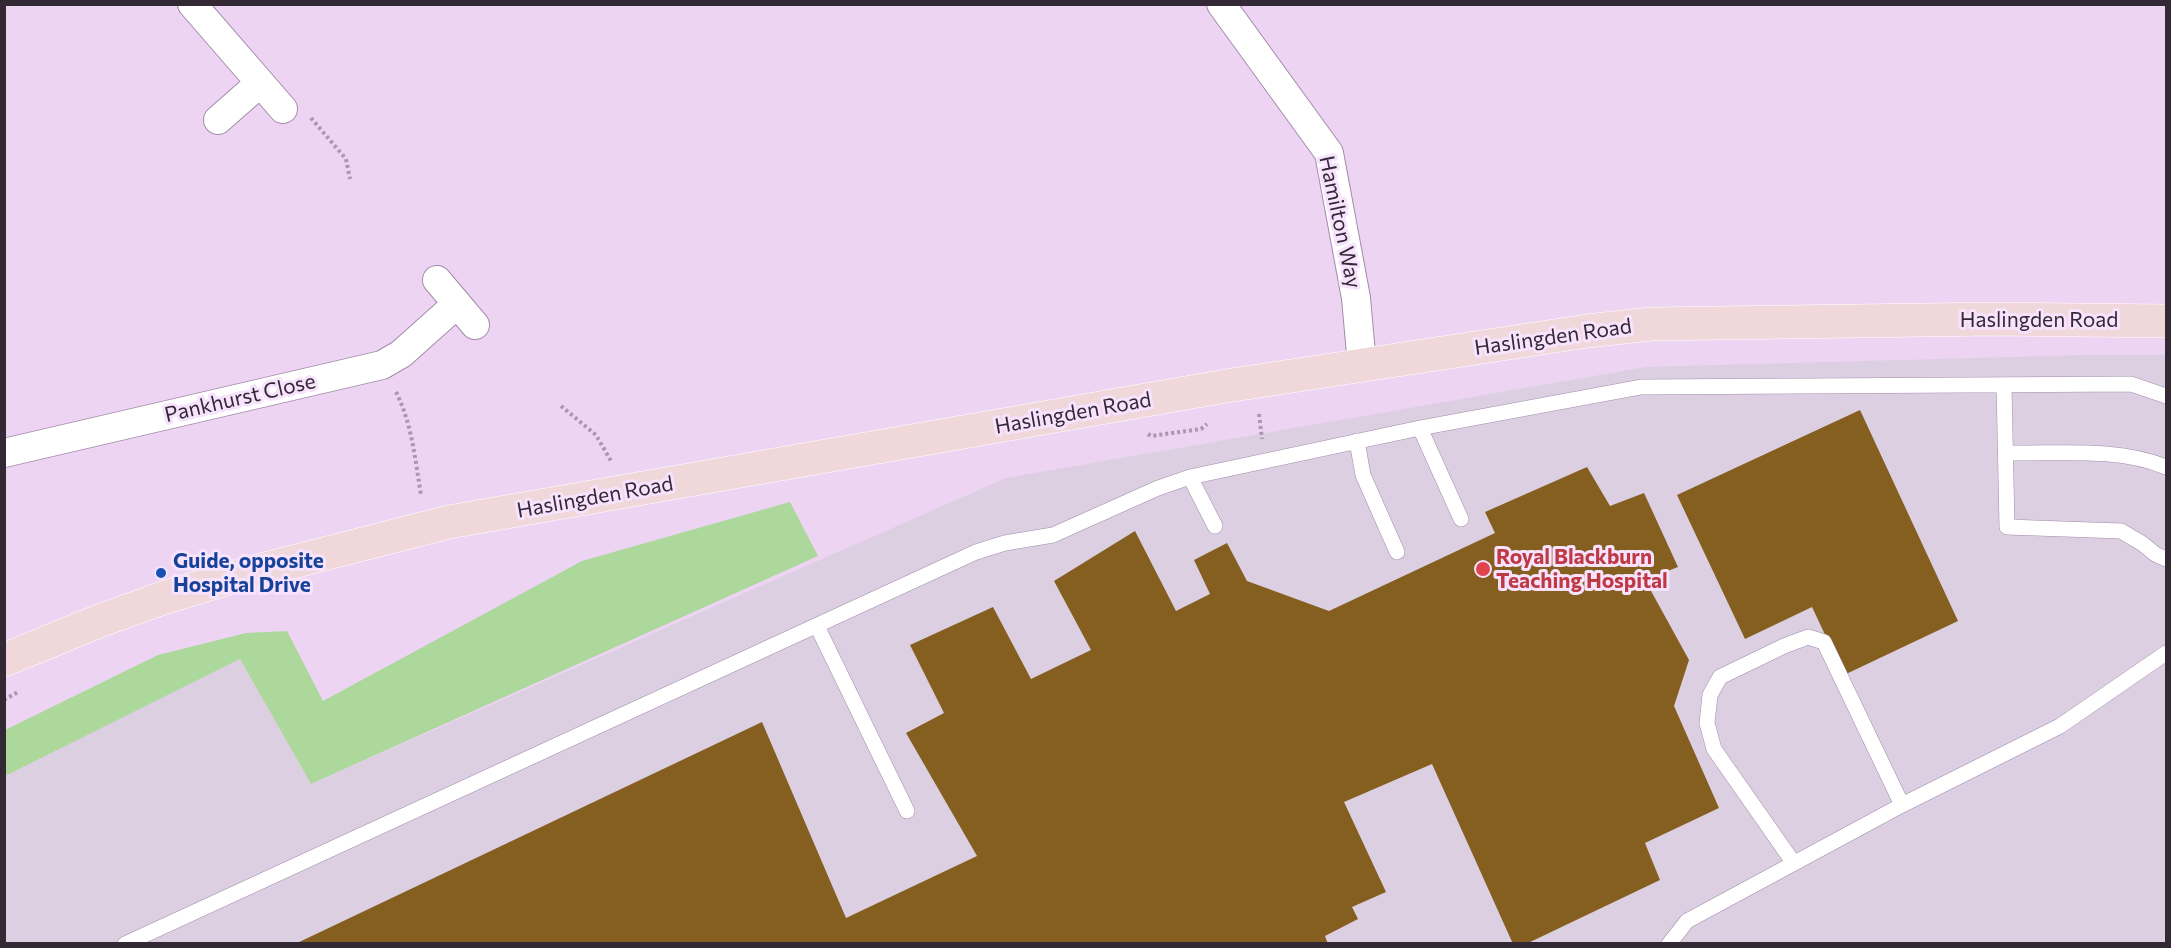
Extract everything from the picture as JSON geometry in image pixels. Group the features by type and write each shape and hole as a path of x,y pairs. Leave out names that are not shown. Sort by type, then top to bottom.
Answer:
{"highway":[{"name":"Haslingden Road","path":"4,660 162,598 226,579 449,522 1226,386 1587,331 1651,324 1993,319 2166,321"}],"street":[{"path":"192,4 283,109"},
{"name":"Hamilton Way","path":"1221,4 1329,153 1356,298 1362,365"},
{"path":"218,120 260,83"},
{"name":"Pankhurst Close","path":"4,453 382,365 466,314 437,280"}],"lane":[{"path":"125,944 976,552 1005,543 1053,536 1158,488 1191,477 1420,428 1641,387 2132,384 2166,396"},
{"path":"2004,385 2007,527 2121,531 2166,559"},
{"path":"1420,428 1461,519"},
{"path":"1357,441 1363,475 1397,552"},
{"path":"2006,453 2121,455 2146,459 2166,466"},
{"path":"1191,477 1215,526"},
{"path":"817,626 906,811"},
{"path":"1793,862 1714,749 1707,723 1710,695 1720,677 1808,637 1824,642 1902,805"},
{"path":"1670,944 1686,921 1902,805 2060,726 2166,653"}],"path":[{"path":"283,109 304,110 346,159 350,179"},
{"path":"382,365 404,409 411,431 426,528"},
{"path":"561,406 596,435 612,462"}],"shaded area":[{"name":"Royal Blackburn Teaching Hospital","path":"2084,355 2166,355 2166,943 5,944 5,776 240,659 311,784 1006,478 1646,367"}],"green space":[{"path":"790,502 818,556 311,784 240,659 5,776 5,730 158,655 246,633 287,631 323,701 582,561"}],"building":[{"path":"1860,410 1958,621 1844,675 1812,607 1745,639 1677,495"},
{"name":"Royal Blackburn Teaching Hospital","path":"1587,467 1610,506 1644,493 1678,567 1645,580 1689,660 1674,706 1719,808 1645,843 1660,880 1526,944 1513,944 1432,764 1344,802 1386,892 1352,907 1358,919 1325,936 1328,944 295,944 762,722 846,918 977,856 906,733 944,713 910,645 993,607 1031,679 1091,650 1054,581 1135,531 1176,611 1210,594 1194,560 1227,543 1247,581 1329,611 1495,533 1485,512"}],"place":[{"name":"Royal Blackburn Teaching Hospital","path":"1483,569"},
{"name":"Guide, opposite Hospital Drive","path":"161,573"}]}
